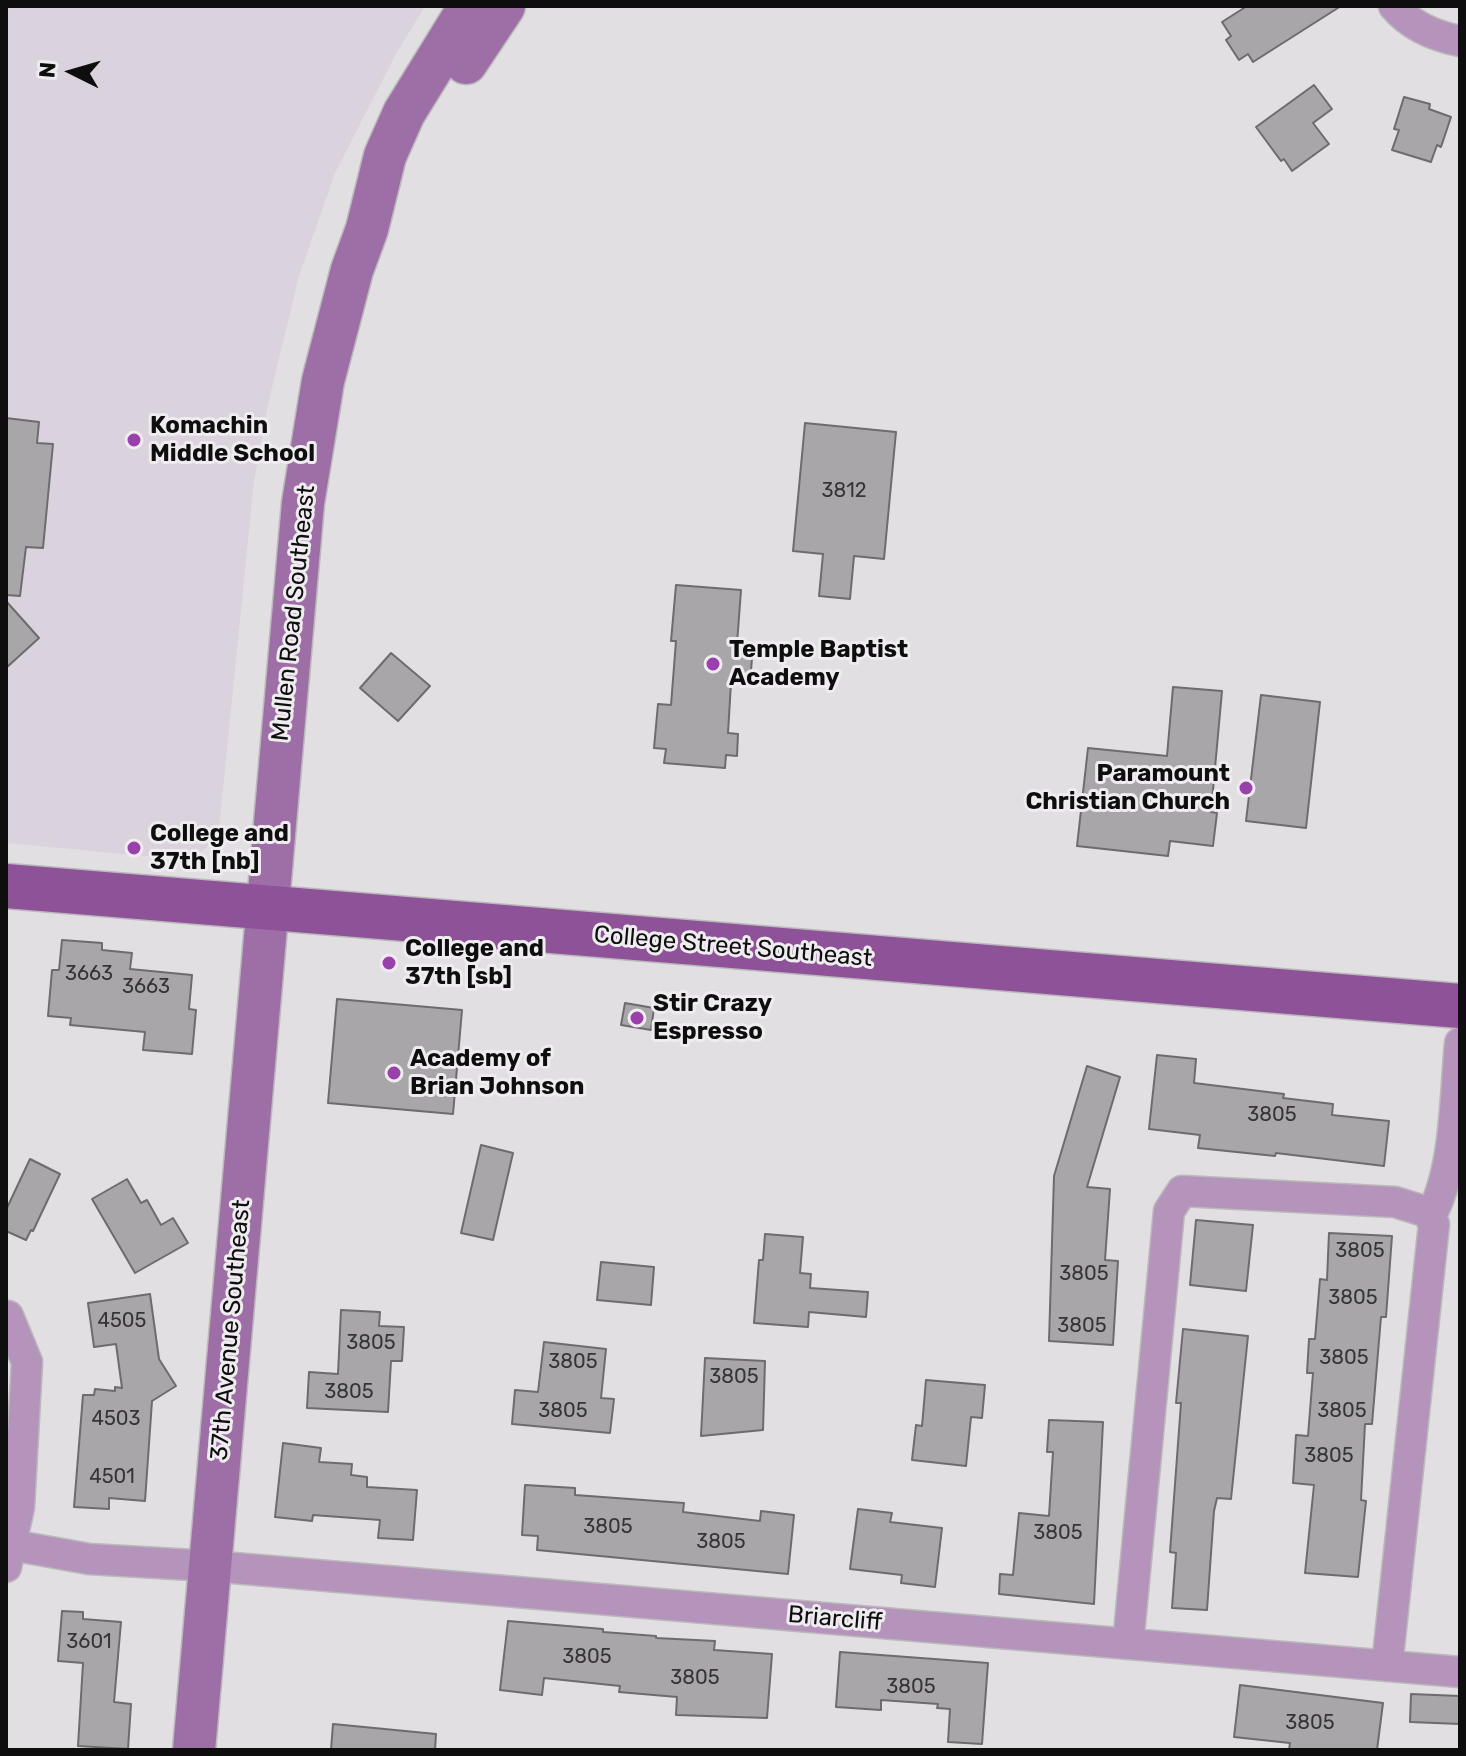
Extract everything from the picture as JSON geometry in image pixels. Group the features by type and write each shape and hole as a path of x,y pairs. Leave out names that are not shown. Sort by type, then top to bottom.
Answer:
{"main road":[{"name":"College Street Southeast","path":"6,886 1460,1006"}],"street":[{"name":"Mullen Road Southeast","path":"267,909 303,503 323,381 385,156 404,113 470,6"},
{"name":"Mullen Road Southeast","path":"367,229 410,165 457,77 504,6"},
{"path":"1394,6 1405,19 1438,37 1460,41"},
{"name":"37th Avenue Southeast","path":"194,1750 267,909"},
{"path":"1387,1666 1434,1224 1443,1208 1460,1043"},
{"path":"1128,1644 1169,1211 1182,1191 1395,1202 1427,1212 1443,1208"},
{"path":"8,1316 27,1362 19,1507 8,1552"},
{"name":"Briarcliff","path":"8,1552 210,1566 1460,1672"}],"shaded area":[{"name":"Komachin Middle School","path":"6,6 425,6 397,52 335,173 299,276 269,400 254,481 218,839 189,860 6,843"}],"building":[{"path":"1247,6 1341,6 1253,62 1248,54 1239,60 1226,40 1231,36 1222,22"},
{"path":"1314,85 1332,109 1313,123 1329,144 1292,171 1256,127"},
{"path":"1404,97 1430,104 1429,109 1451,117 1441,147 1437,145 1431,162 1392,150 1399,130 1394,129"},
{"path":"6,418 39,422 37,443 53,444 43,548 26,547 20,596 6,595"},
{"path":"805,423 896,432 884,559 854,556 850,599 819,596 823,554 793,551"},
{"name":"Temple Baptist Academy","path":"676,585 741,590 737,644 753,645 750,684 731,683 728,733 738,734 737,756 726,755 725,768 664,763 666,749 654,748 658,704 671,705 676,641 671,641"},
{"path":"6,601 39,638 6,668"},
{"path":"391,653 430,686 398,721 360,688"},
{"path":"1173,687 1222,691 1211,812 1217,813 1213,846 1170,841 1168,856 1077,846 1088,748 1167,756"},
{"path":"1261,695 1320,702 1306,828 1246,821"},
{"path":"62,940 102,943 102,950 132,953 130,969 192,975 189,1009 196,1010 192,1054 143,1050 145,1032 70,1025 71,1018 48,1016 52,970 59,970"},
{"name":"Academy of Brian Johnson","path":"337,999 462,1010 453,1114 328,1103"},
{"path":"625,1003 654,1008 651,1030 621,1025"},
{"path":"1157,1055 1196,1059 1194,1083 1284,1094 1283,1098 1333,1104 1332,1115 1389,1121 1384,1166 1276,1153 1275,1156 1198,1148 1200,1135 1149,1129"},
{"path":"1087,1066 1120,1077 1087,1187 1110,1189 1105,1260 1118,1261 1113,1345 1049,1341 1054,1176"},
{"path":"481,1145 513,1153 493,1240 461,1233"},
{"path":"30,1159 60,1174 26,1240 6,1231 6,1210"},
{"path":"127,1179 141,1203 147,1200 161,1225 173,1218 188,1243 135,1273 92,1199"},
{"path":"1196,1220 1253,1225 1246,1291 1190,1285"},
{"path":"1329,1233 1392,1236 1386,1317 1381,1317 1372,1424 1365,1424 1361,1500 1366,1501 1358,1577 1305,1573 1314,1485 1293,1483 1296,1435 1308,1436 1313,1373 1307,1373 1309,1339 1315,1339 1320,1279 1327,1280"},
{"path":"765,1234 803,1237 800,1273 811,1274 810,1288 868,1292 866,1317 809,1312 808,1327 754,1323 759,1260 763,1260"},
{"path":"601,1262 654,1267 651,1305 597,1300"},
{"path":"150,1294 159,1359 176,1386 152,1401 145,1501 109,1498 109,1509 74,1507 83,1395 94,1395 95,1389 115,1391 115,1387 122,1388 116,1344 94,1347 88,1303"},
{"path":"341,1310 380,1312 379,1326 404,1327 402,1361 391,1361 388,1412 307,1408 309,1372 338,1374"},
{"path":"1183,1329 1248,1336 1231,1499 1217,1498 1214,1511 1207,1610 1172,1608 1176,1553 1170,1552 1181,1403 1176,1403"},
{"path":"544,1342 606,1349 601,1398 614,1399 610,1433 512,1424 515,1390 538,1392"},
{"path":"705,1358 765,1361 763,1430 701,1436"},
{"path":"926,1380 985,1385 982,1418 971,1417 966,1466 912,1460 916,1425 922,1426"},
{"path":"1049,1420 1103,1422 1094,1604 999,1594 1000,1574 1013,1575 1019,1513 1049,1516 1053,1452 1047,1452"},
{"path":"283,1443 321,1448 319,1462 352,1464 351,1475 367,1477 367,1487 417,1490 413,1540 378,1538 380,1520 313,1515 312,1521 275,1517"},
{"path":"525,1485 575,1488 575,1495 684,1503 683,1512 760,1521 761,1511 794,1515 788,1574 537,1550 538,1536 522,1535"},
{"path":"858,1509 892,1513 890,1522 942,1528 935,1587 901,1583 902,1575 850,1569"},
{"path":"62,1611 83,1612 83,1619 121,1622 114,1702 131,1704 128,1749 78,1746 83,1663 58,1661"},
{"path":"508,1621 603,1629 603,1632 656,1638 715,1641 714,1650 772,1654 767,1718 676,1715 677,1697 619,1692 620,1686 544,1678 542,1695 500,1690"},
{"path":"840,1652 988,1663 982,1744 948,1742 950,1709 937,1708 938,1704 881,1700 881,1710 836,1707"},
{"path":"1240,1685 1383,1703 1377,1750 1289,1750 1290,1743 1234,1737"},
{"path":"1411,1694 1460,1696 1460,1724 1410,1722"},
{"path":"333,1724 436,1734 435,1750 331,1750"}],"place":[{"name":"Komachin Middle School","path":"134,440"},
{"name":"Temple Baptist Academy","path":"713,664"},
{"name":"Paramount Christian Church","path":"1246,788"},
{"name":"College and 37th [nb]","path":"134,848"},
{"name":"College and 37th [sb]","path":"389,963"},
{"name":"Stir Crazy Espresso","path":"637,1018"},
{"name":"Academy of Brian Johnson","path":"394,1073"}]}
